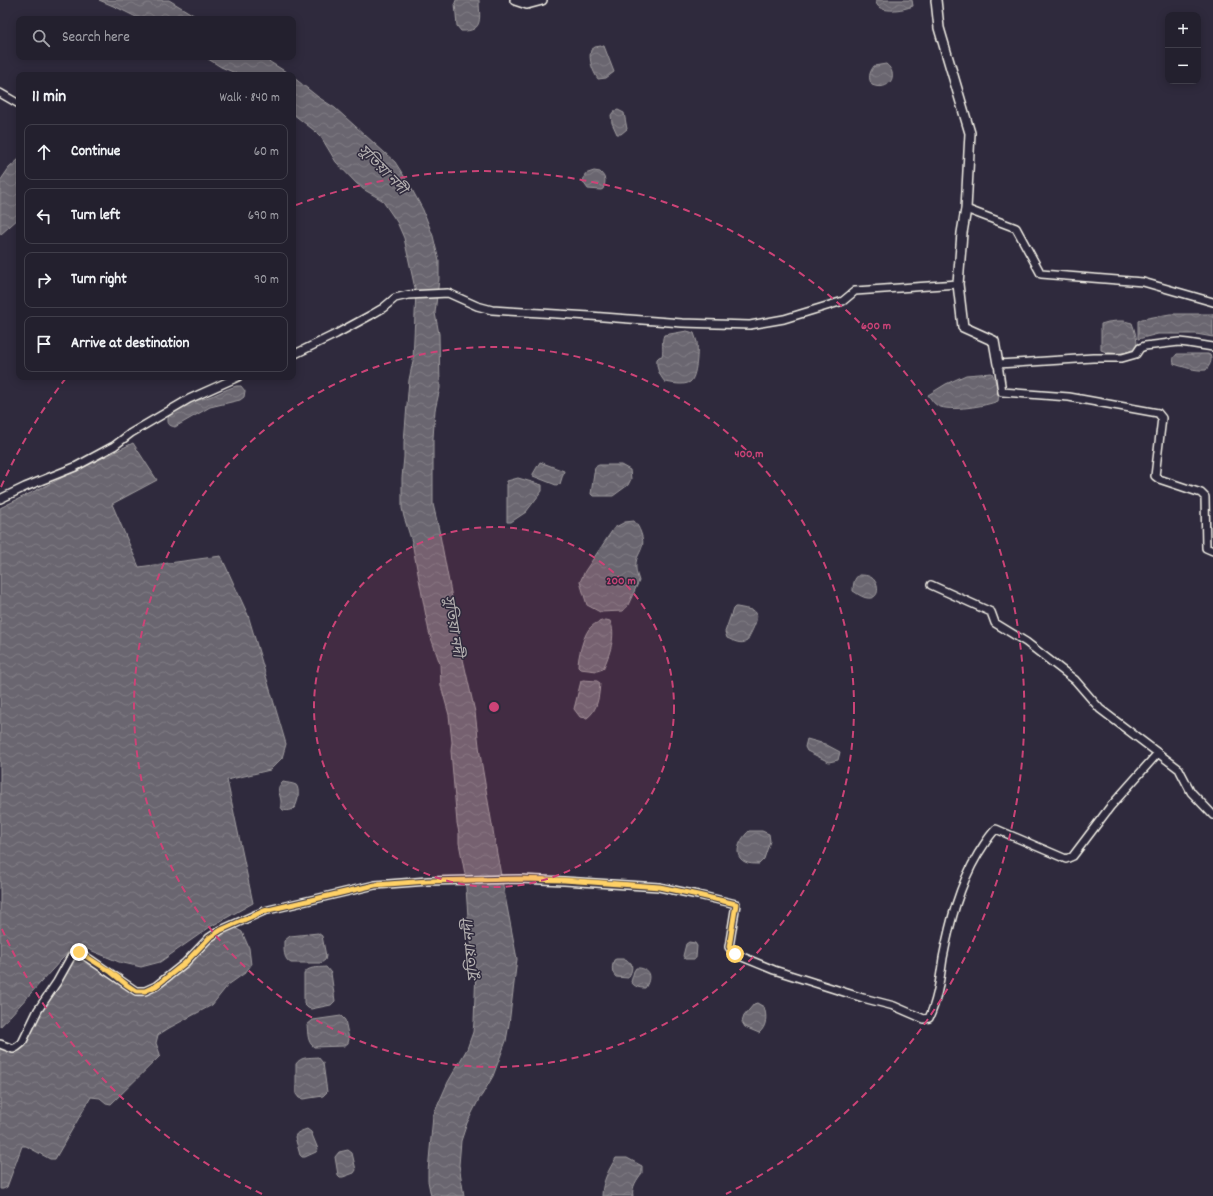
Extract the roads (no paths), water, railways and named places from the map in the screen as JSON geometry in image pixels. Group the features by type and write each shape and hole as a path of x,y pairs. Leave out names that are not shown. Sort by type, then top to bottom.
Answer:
{"street":[{"path":"515,0 527,4 542,0"},
{"path":"936,0 939,28 970,133 966,209 962,233 958,284 963,327 994,341 1002,392 1069,396 1158,413 1162,418 1155,476 1159,479 1201,492 1205,497 1206,548 1213,551"},
{"path":"0,93 16,102"},
{"path":"966,209 1016,228 1041,274 1143,282 1213,302"},
{"path":"296,351 336,334 377,311 395,298 408,295 448,293 477,306 492,310 682,323 750,325 784,319 843,301 855,291 958,284"},
{"path":"998,364 1093,358 1122,358 1136,354 1140,348 1145,346 1179,342 1188,342 1213,347"},
{"path":"0,499 25,487 75,467 114,446 131,433 189,399 231,380"},
{"path":"931,585 991,612 995,624 1026,642 1075,680 1100,709 1179,769 1192,792 1213,815"},
{"path":"0,1044 13,1049 22,1043 38,1010 57,982 71,957 76,952 79,952 104,968 136,991 145,991 156,986 185,963 209,938 221,930 264,911 375,885 428,881 520,879 564,880 660,887 736,904 729,947 735,954 795,977 894,1006 924,1019 929,1018 935,1005 949,928 958,897 969,869 988,836 996,830 1066,859 1072,856 1110,807 1158,753"}],"water":[{"path":"99,0 169,0 195,16 134,16"},
{"path":"456,0 479,0 480,17 477,26 474,29 469,31 461,31 457,26"},
{"path":"876,0 912,0 913,6 897,10 885,10 877,5"},
{"path":"604,46 614,72 606,78 598,79 594,73 590,54 591,50 595,47"},
{"path":"210,60 267,60 286,72 233,72"},
{"path":"886,64 892,73 891,81 883,86 878,87 872,85 870,76 874,66"},
{"name":"সুতিয়া নদী","path":"296,79 335,108 395,162 423,210 433,236 439,261 439,279 435,313 439,334 440,388 435,410 433,438 433,504 460,646 475,712 480,754 497,854 517,959 506,1041 493,1076 467,1123 461,1141 459,1165 464,1196 431,1196 428,1181 433,1116 448,1082 467,1049 473,1032 476,969 469,931 465,874 459,843 449,715 441,686 440,664 429,632 412,542 402,508 404,442 409,380 413,361 416,291 404,238 397,222 382,200 363,189 336,162 321,137 296,116"},
{"path":"618,110 624,113 627,129 621,134 617,134 612,123 611,115 614,111"},
{"path":"16,162 16,221 0,235 0,181 9,168"},
{"path":"594,171 600,172 604,178 604,186 601,190 588,189 583,182 585,174"},
{"path":"1170,314 1213,314 1213,337 1196,334 1158,334 1138,339 1138,321"},
{"path":"1117,321 1132,323 1136,334 1137,346 1125,353 1110,353 1101,350 1101,324"},
{"path":"687,331 694,333 697,342 694,375 690,382 684,384 665,382 658,371 657,365 657,359 662,356 664,335"},
{"path":"1177,354 1208,354 1211,357 1211,361 1206,370 1198,370 1174,364 1174,359"},
{"path":"992,373 998,390 998,401 985,405 944,408 934,403 928,395 946,384 966,375"},
{"path":"236,386 241,386 245,391 244,397 240,400 210,407 175,427 171,426 169,423 169,416 182,405 210,397"},
{"path":"133,443 157,480 112,504 139,567 221,556 248,615 286,744 282,758 270,770 227,780 253,903 210,927 160,962 141,967 119,962 78,945 72,948 0,1027 0,508"},
{"path":"540,462 564,471 560,484 556,485 533,476"},
{"path":"599,465 621,465 630,470 631,479 628,485 613,496 593,496 591,494 595,467"},
{"path":"518,478 542,485 542,491 526,512 511,522 507,522 507,481"},
{"path":"634,521 640,530 643,541 636,562 636,570 639,581 628,605 623,611 600,612 587,605 580,582 585,571 614,528 625,522"},
{"path":"859,575 869,576 874,580 878,589 874,597 866,598 853,591 854,582"},
{"path":"735,607 754,611 757,616 755,625 747,641 742,643 727,638 725,632"},
{"path":"606,620 610,621 613,633 610,652 603,669 597,671 580,669 578,667 579,658 587,633 595,624"},
{"path":"581,681 597,681 600,683 596,707 587,718 580,717 574,709"},
{"path":"807,739 825,744 840,752 838,760 829,762 807,751 805,747"},
{"path":"283,782 296,785 298,789 295,807 286,811 281,807 279,791 279,786"},
{"path":"749,831 762,831 769,834 770,841 764,859 759,864 750,864 745,862 739,855 739,846"},
{"path":"228,928 235,928 242,932 249,948 251,965 245,973 228,985 212,1005 158,1035 156,1043 160,1056 111,1104 106,1103 100,1098 91,1097 55,1159 50,1159 26,1146 22,1146 7,1187 0,1189 0,1048 14,1052 75,955 140,994 187,965"},
{"path":"318,933 322,936 326,956 325,960 321,963 291,963 288,961 284,954 284,941 290,936"},
{"path":"689,942 695,943 697,946 696,958 694,959 685,959 683,956 686,944"},
{"path":"623,959 631,963 632,967 628,978 616,977 614,975 612,967 614,960"},
{"path":"326,967 331,973 335,1001 331,1005 311,1009 308,1008 304,1004 304,974 306,971 311,969"},
{"path":"636,968 641,968 647,971 649,981 645,988 637,987 631,982"},
{"path":"757,1003 764,1007 766,1014 764,1027 759,1033 745,1027 742,1022 744,1016 754,1004"},
{"path":"341,1016 345,1020 349,1039 348,1043 344,1046 314,1047 310,1043 307,1025 313,1020"},
{"path":"318,1057 323,1063 327,1092 323,1096 303,1099 299,1098 296,1094 296,1064 298,1061 303,1059"},
{"path":"307,1129 311,1132 318,1149 316,1152 302,1157 300,1155 295,1137 298,1133"},
{"path":"348,1150 352,1153 356,1170 354,1173 340,1177 338,1175 335,1157 339,1152"},
{"path":"616,1158 627,1158 642,1166 642,1173 636,1181 633,1196 602,1196 608,1171"}]}
